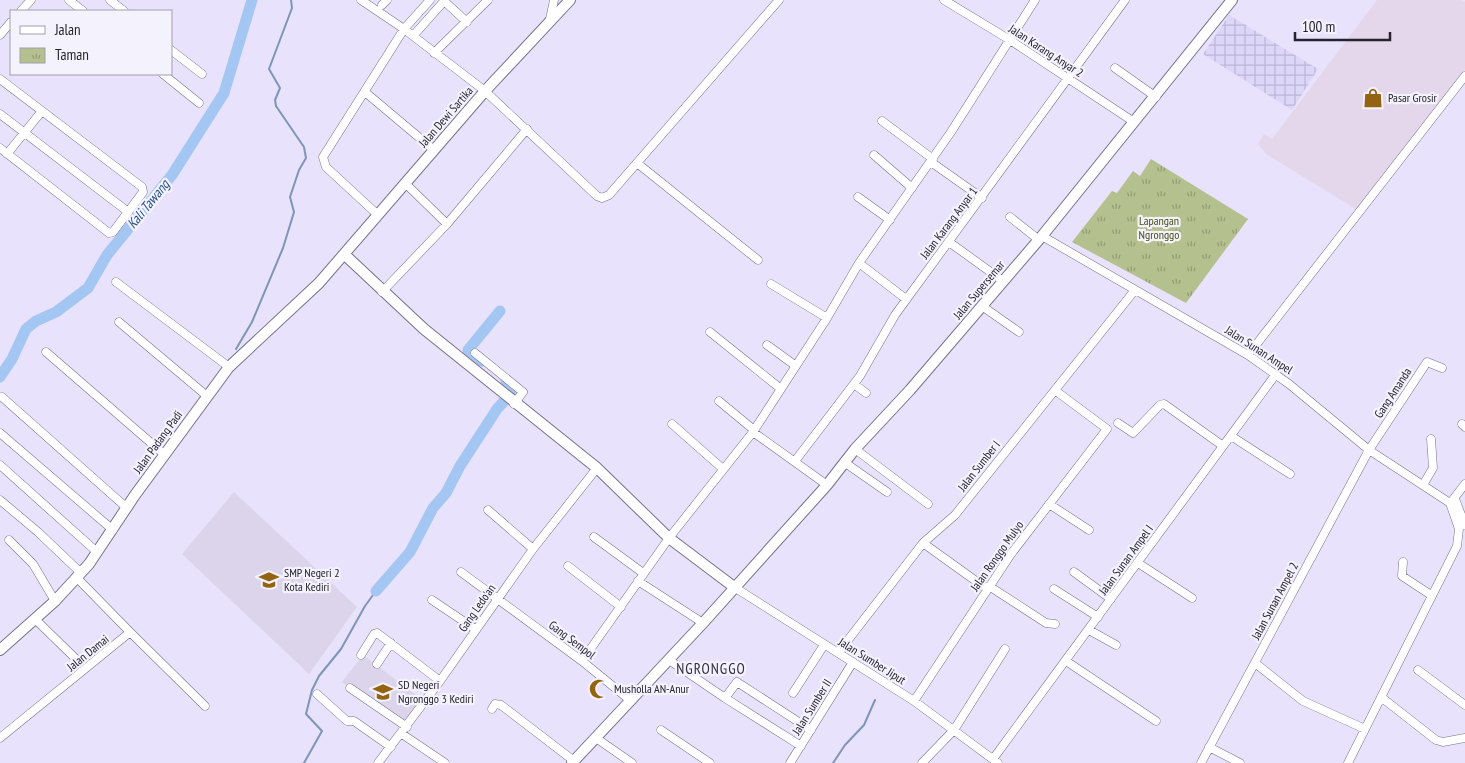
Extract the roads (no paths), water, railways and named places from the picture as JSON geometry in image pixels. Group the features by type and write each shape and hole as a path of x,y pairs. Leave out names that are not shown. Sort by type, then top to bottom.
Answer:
{"main road":[{"name":"Jalan Dewi Sartika","path":"344,254 485,91 550,19 570,0"},
{"name":"Jalan Supersemar","path":"573,762 703,624 827,485 855,449 902,399 1041,238 1232,0"},
{"path":"344,254 382,292 501,393 597,468 669,538 734,587"},
{"name":"Jalan Padang Padi","path":"0,650 55,602 79,576 229,366 315,288 344,254"}],"street":[{"path":"22,10 31,0"},
{"path":"69,0 82,10"},
{"path":"110,0 123,10"},
{"path":"361,0 404,29 434,54 485,91 600,198 609,195 779,0"},
{"path":"378,215 326,167 322,159 404,29 430,0"},
{"path":"434,54 488,0"},
{"path":"550,19 554,0"},
{"name":"Jalan Karang Anyar 2","path":"944,0 1010,40 1134,122"},
{"path":"582,661 669,538 754,431 827,318 859,263 932,160 1036,0"},
{"name":"Jalan Karang Anyar 1","path":"795,461 854,384 906,299 982,198 1125,0"},
{"path":"413,36 443,1 467,22"},
{"path":"0,35 10,23"},
{"path":"172,51 202,74"},
{"path":"1115,68 1156,97"},
{"path":"164,75 199,103"},
{"path":"1248,355 1465,76"},
{"path":"0,79 142,187 142,194 127,211 113,232 109,233 0,148"},
{"path":"366,92 434,150"},
{"path":"7,154 42,111"},
{"path":"0,114 127,211"},
{"path":"882,121 982,198"},
{"path":"382,292 447,224 526,129"},
{"path":"874,155 912,188"},
{"path":"637,163 758,260"},
{"path":"405,183 447,224"},
{"path":"858,197 890,220"},
{"name":"Jalan Sunan Ampel","path":"1010,217 1041,238 1248,355 1276,374 1369,450 1423,485 1452,501"},
{"path":"949,242 1003,281"},
{"path":"859,263 906,299"},
{"path":"116,282 229,366"},
{"path":"771,284 827,318"},
{"name":"Jalan Sumber I","path":"838,653 923,543 955,515 1056,391 1134,290"},
{"path":"982,306 1019,332"},
{"path":"120,322 207,396"},
{"path":"710,332 781,389"},
{"path":"767,345 796,366"},
{"path":"46,352 165,455"},
{"path":"475,353 523,392 513,402"},
{"name":"Gang Amanda","path":"1369,450 1427,362 1442,368"},
{"name":"Jalan Sunan Ampel I","path":"996,761 1066,661 1276,374"},
{"path":"854,384 866,393"},
{"name":"Jalan Ronggo Mulyo","path":"914,701 988,587 1107,429 1056,391"},
{"path":"2,397 127,508"},
{"path":"719,401 754,431 827,485"},
{"path":"1118,424 1134,433 1160,404 1164,404 1223,446"},
{"path":"672,424 722,469"},
{"path":"0,433 113,530"},
{"path":"1231,436 1290,474"},
{"path":"1423,485 1433,468 1431,439"},
{"path":"855,449 928,504"},
{"name":"Jalan Sunan Ampel 2","path":"1201,763 1369,450"},
{"path":"844,462 886,492"},
{"path":"0,465 97,552"},
{"name":"Gang Ledo'an","path":"378,763 402,734 533,549 597,468"},
{"path":"1452,501 1465,484"},
{"path":"0,500 79,576 130,631 205,706"},
{"path":"1452,501 1465,525"},
{"path":"1348,763 1458,539 1459,529 1452,501"},
{"path":"1049,504 1089,530"},
{"path":"488,510 533,549"},
{"path":"594,537 643,574"},
{"path":"9,540 33,564 55,602"},
{"path":"923,543 1046,623 1055,624"},
{"path":"1403,562 1402,576 1431,595"},
{"path":"1138,563 1192,598"},
{"path":"568,566 621,607"},
{"name":"Gang Sempol","path":"461,572 582,661 631,701"},
{"path":"1074,572 1111,599"},
{"path":"638,581 703,624"},
{"name":"Jalan Sumber Jiput","path":"734,587 914,701 996,761"},
{"path":"1054,589 1098,617"},
{"path":"432,600 476,630"},
{"path":"35,619 77,660"},
{"path":"1089,630 1116,645"},
{"name":"Jalan Damai","path":"0,738 130,631"},
{"path":"361,655 375,633 440,681"},
{"path":"377,664 391,643"},
{"path":"793,693 824,644"},
{"path":"922,763 954,730 1006,649"},
{"path":"670,660 725,698 802,746"},
{"path":"1066,661 1156,721"},
{"name":"Jalan Sumber II","path":"790,763 853,662"},
{"path":"1255,663 1303,701 1365,729"},
{"path":"1418,670 1465,706"},
{"path":"725,698 737,682 811,730"},
{"path":"350,688 407,727"},
{"path":"317,694 347,721 354,721 391,747"},
{"path":"1381,697 1436,740 1443,742 1465,738"},
{"path":"492,709 495,704 501,705 573,762"},
{"path":"661,730 710,763"},
{"path":"402,734 445,763"},
{"path":"596,738 632,763"},
{"path":"1210,747 1240,763"}],"waterway":[{"name":"Kali Tawang","path":"0,377 12,359 26,329 36,321 56,312 88,288 107,255 172,175 224,93 252,0"},
{"path":"236,349 252,322 283,248 294,212 290,197 299,170 306,158 304,147 276,106 275,100 280,88 269,69 292,8 291,0"},
{"path":"482,361 468,350 500,311"},
{"path":"376,591 410,552 433,508 446,493 460,466 497,409 516,388 506,381"},
{"path":"304,763 322,731 306,714 312,690 319,676 341,649 365,606 376,591"},
{"path":"833,763 845,745 864,725 875,700"}],"place":[{"name":"Pasar Grosir","path":"1373,98"},
{"name":"SMP Negeri 2 Kota Kediri","path":"269,580"},
{"name":"Musholla AN-Anur","path":"599,689"},
{"name":"SD Negeri Ngronggo 3 Kediri","path":"383,692"}],"district":[{"name":"NGRONGGO","path":"711,669"}],"park label":[{"name":"Lapangan Ngronggo","path":"1159,228"}]}
